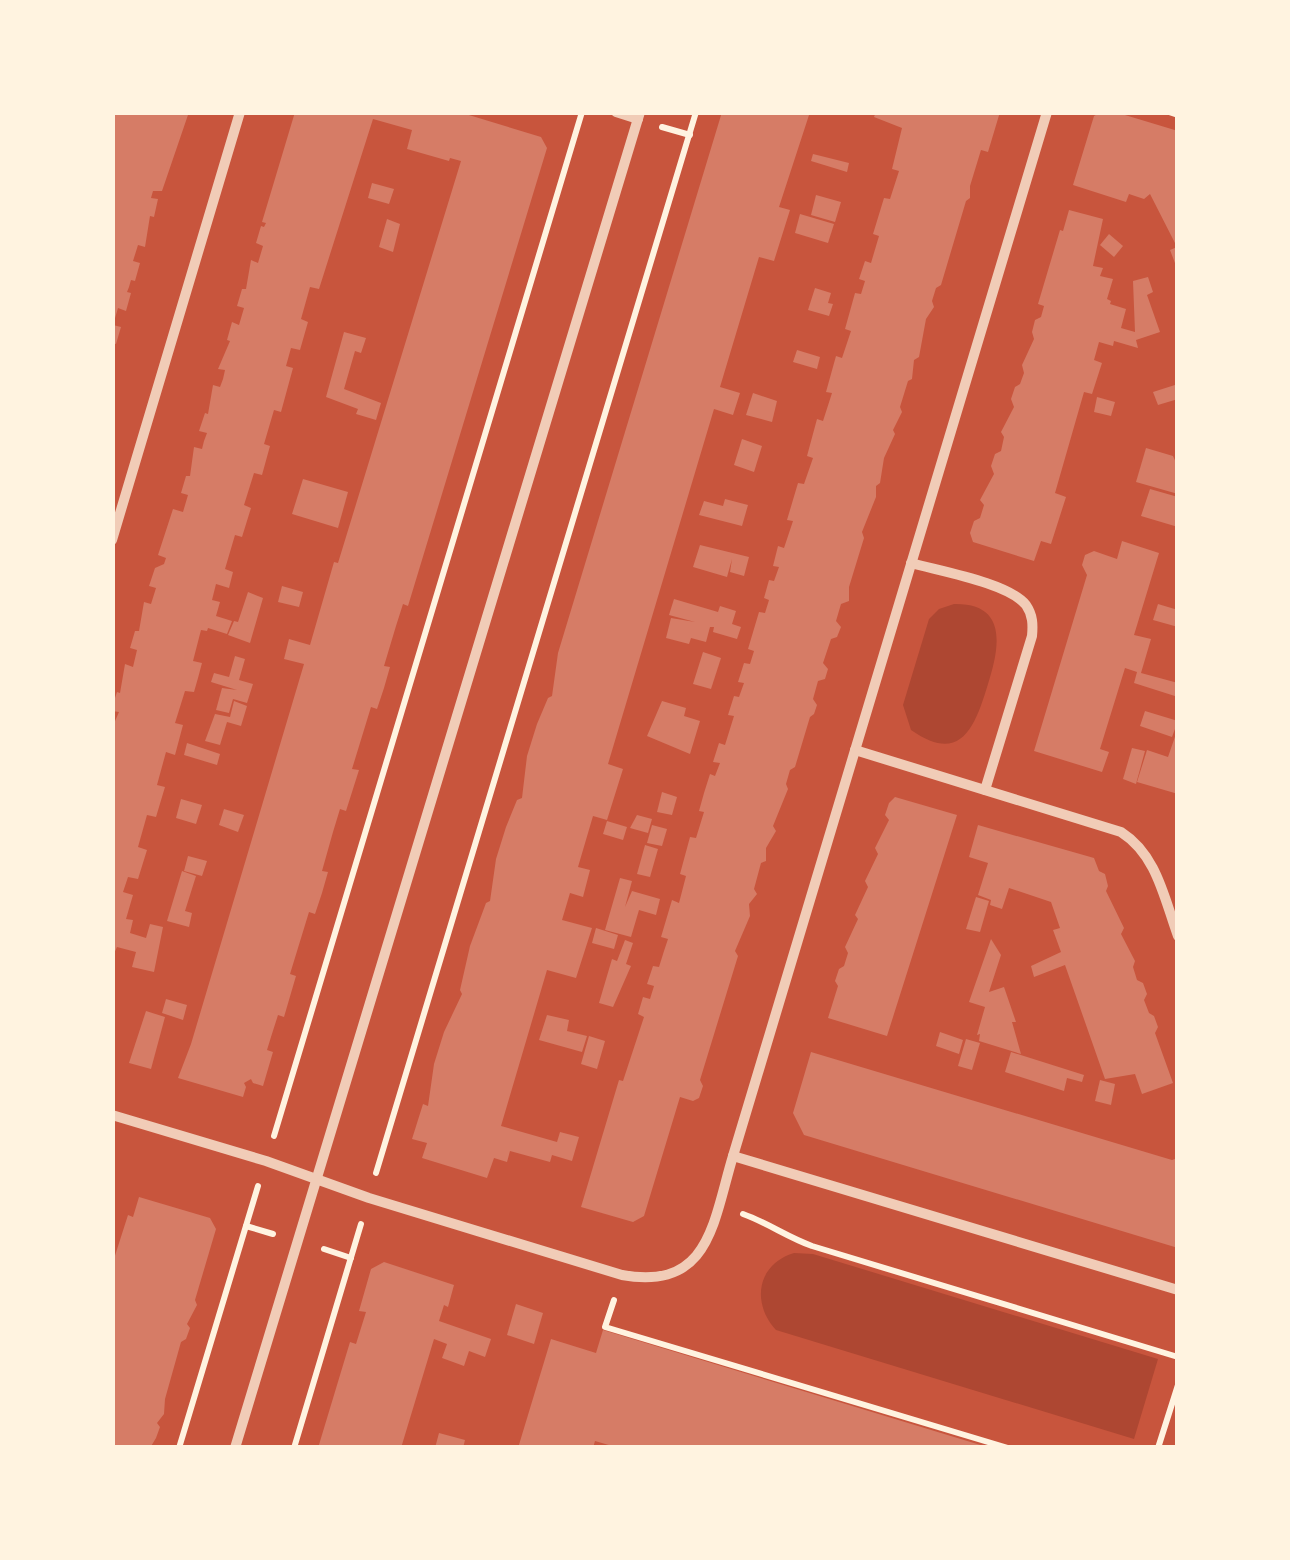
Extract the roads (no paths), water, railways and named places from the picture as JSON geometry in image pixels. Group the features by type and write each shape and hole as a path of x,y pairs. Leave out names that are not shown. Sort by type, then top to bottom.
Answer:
{"street":[{"path":"112,540 240,112"},
{"path":"236,1448 638,116 616,112"},
{"path":"112,1115 266,1160 369,1198 622,1275 658,1278 681,1271 702,1252 1047,112"},
{"path":"912,562 1002,590 1020,600 1030,612 1032,636 985,790"},
{"path":"855,750 1113,829 1136,842 1152,862 1178,936"},
{"path":"733,1156 1178,1290"}]}
